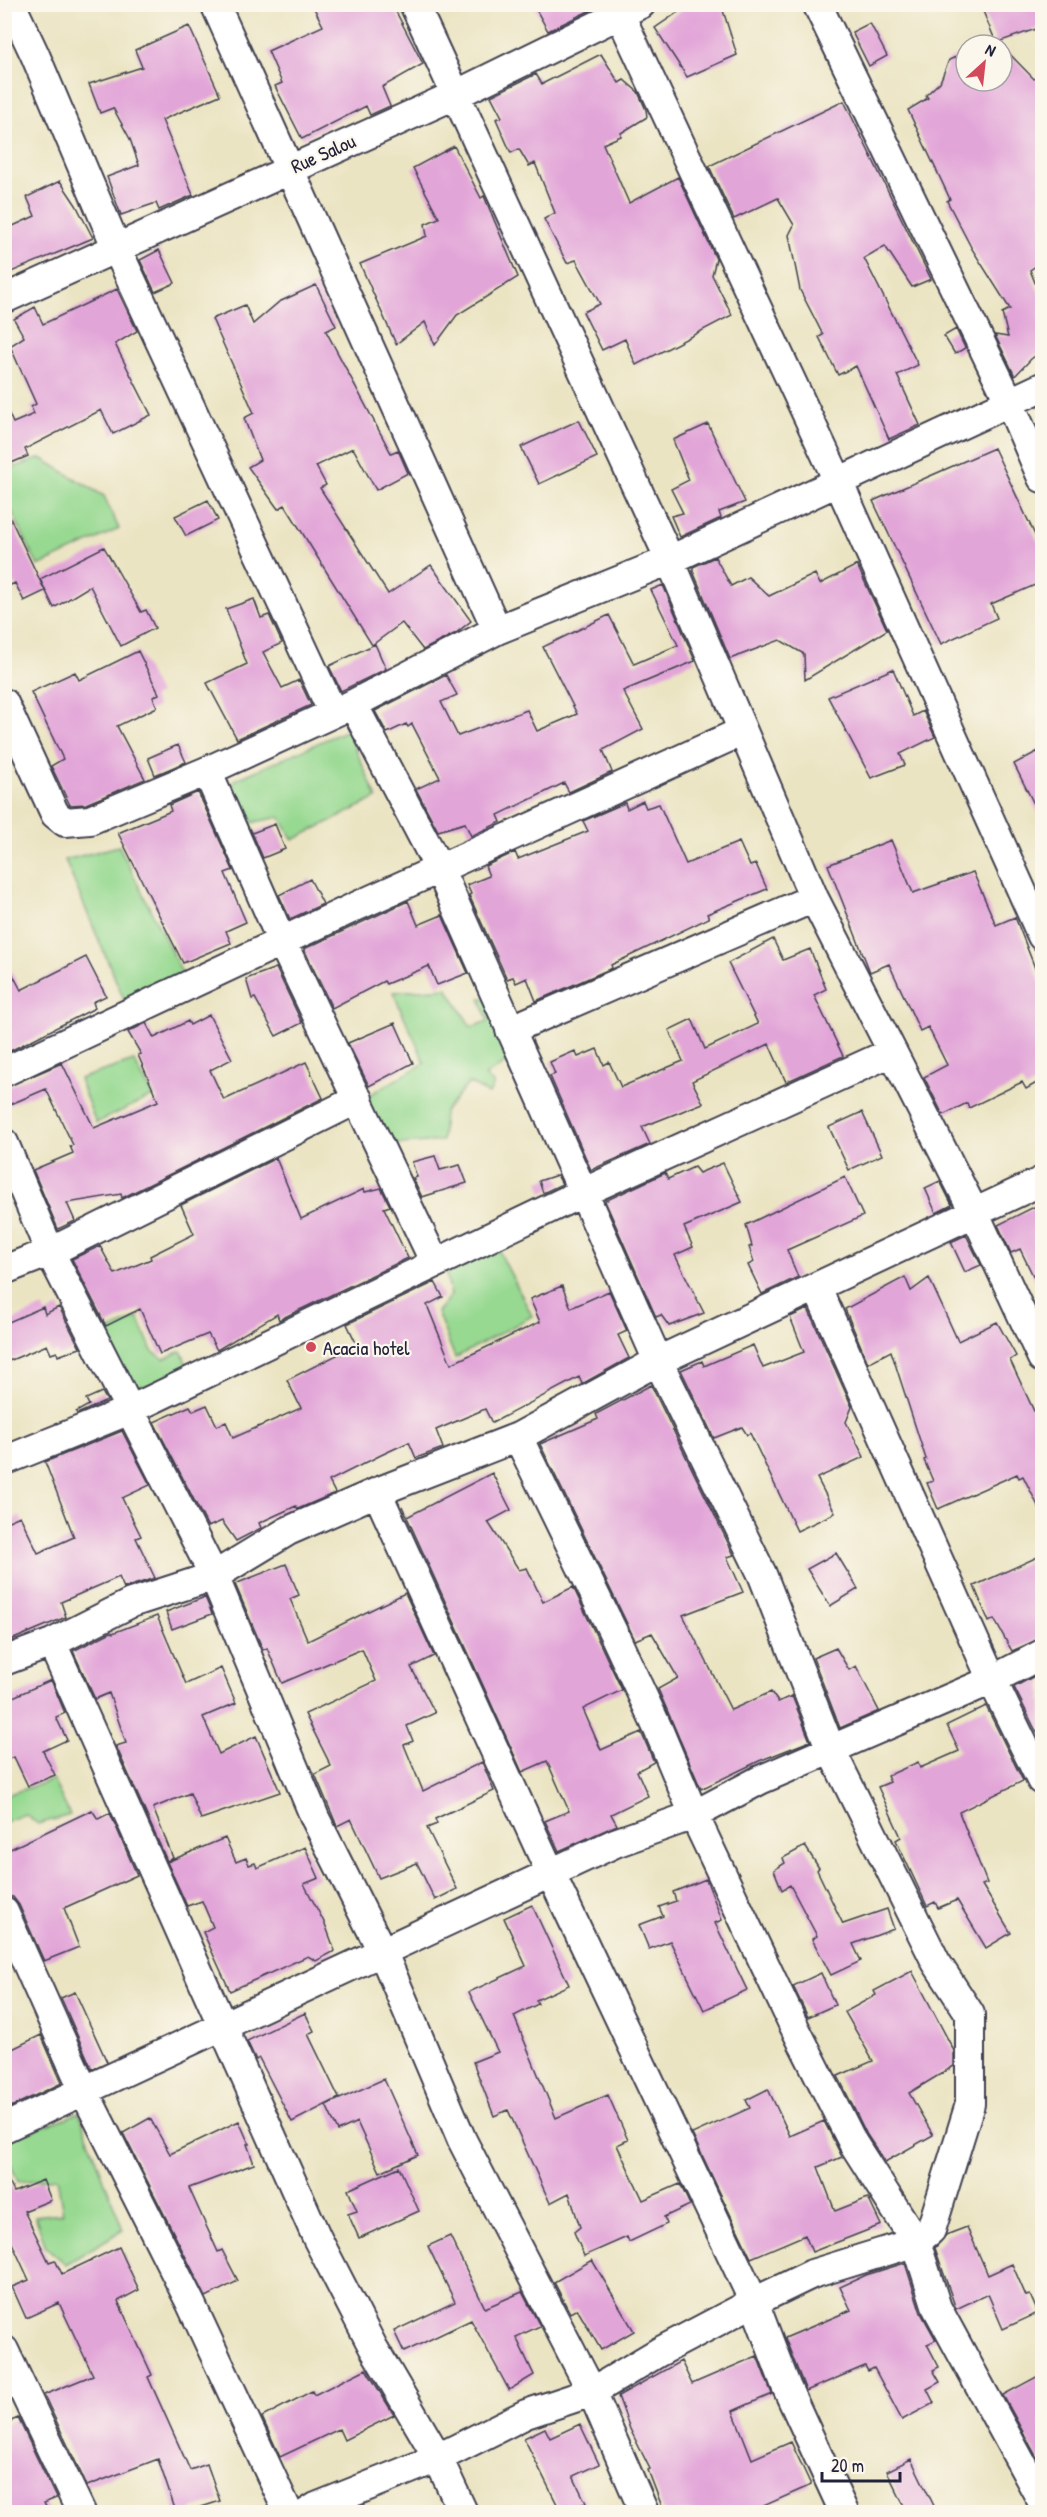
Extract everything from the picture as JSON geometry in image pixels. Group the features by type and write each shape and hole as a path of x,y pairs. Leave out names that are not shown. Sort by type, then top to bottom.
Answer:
{"street":[{"path":"11,4 117,249 343,708 439,868 658,1361 762,1574 831,1750 936,1962 970,2014 970,2104 932,2230 916,2242 812,2274 658,2352 592,2392 526,2414 438,2458 327,2502 308,2512"},
{"path":"215,4 497,630"},
{"path":"414,4 670,560 814,898 975,1214 1042,1358"},
{"path":"817,4 1009,401 1042,478"},
{"path":"625,8 1042,936"},
{"name":"Rue Salou","path":"4,299 455,95 625,8"},
{"path":"4,703 55,814 65,822 90,820 207,771 343,708 497,630 670,560 1042,387"},
{"path":"4,1072 439,868 743,731"},
{"path":"207,771 282,942 435,1263"},
{"path":"510,1030 814,898"},
{"path":"4,1461 130,1410 584,1192 892,1052"},
{"path":"4,1269 50,1252 358,1099"},
{"path":"4,1143 50,1252 214,1576 315,1818 383,1953 462,2140 592,2392 644,2512"},
{"path":"4,1661 52,1643 130,1603 214,1576 288,1531 377,1492 518,1437 658,1361 1042,1181"},
{"path":"816,1288 992,1680 1041,1780"},
{"path":"518,1437 613,1632 658,1729 694,1815 792,2022 853,2143 916,2242 938,2308 1042,2501"},
{"path":"377,1492 551,1874 754,2302 786,2385 844,2512"},
{"path":"52,1643 317,2238 373,2347 438,2458 463,2512"},
{"path":"4,2128 84,2093 615,1843 694,1815 760,1780 992,1680 1042,1654"},
{"path":"4,1912 84,2093 190,2302 288,2512"},
{"path":"4,2350 81,2512"}],"green space":[{"path":"41,458 104,496 119,529 38,566 5,497 4,471"},
{"path":"347,730 377,798 293,840 280,817 239,825 233,781"},
{"path":"119,846 185,979 125,1002 65,860"},
{"path":"447,988 471,1027 488,1021 480,998 492,998 515,1057 485,1076 494,1084 489,1094 469,1083 444,1112 442,1141 387,1145 364,1098 425,1063 393,992"},
{"path":"134,1061 153,1096 96,1123 79,1079"},
{"path":"495,1243 532,1316 455,1358 437,1312 451,1295 444,1264"},
{"path":"138,1317 152,1351 164,1359 181,1351 190,1372 129,1395 100,1335"},
{"path":"53,1780 70,1815 38,1824 25,1814 5,1822 5,1793 6,1795"},
{"path":"79,2113 123,2230 66,2264 46,2247 35,2216 63,2213 57,2178 18,2182 5,2150 4,2141"}],"building":[{"path":"312,4 392,4 423,64 382,87 390,106 370,115 366,106 302,139 275,86 282,83 268,51 323,26"},
{"path":"533,4 599,4 599,6 548,31"},
{"path":"690,4 721,4 737,55 687,77 655,28"},
{"path":"980,4 1042,4 1042,27 1014,37 1014,33 992,33"},
{"path":"870,23 887,56 869,66 852,32"},
{"path":"189,26 220,95 162,120 193,195 159,210 156,203 121,215 107,177 139,165 130,139 113,108 100,113 89,84 142,67 135,50"},
{"path":"601,54 619,83 624,80 638,92 646,110 647,117 621,133 621,136 603,144 629,203 678,177 716,259 712,275 732,315 636,365 625,339 602,350 583,312 600,304 576,260 567,263 544,219 555,213 535,163 529,166 519,149 511,153 496,119 502,117 491,96 536,74 542,84"},
{"path":"954,58 954,93 1014,93 1014,58 1034,79 1042,76 1042,262 1030,270 1042,300 1042,351 1015,376 995,335 1008,337 1002,313 1010,309 972,249 947,201 950,199 908,110 928,98 926,95 940,82 949,60"},
{"path":"844,101 931,279 912,287 885,246 864,258 918,365 897,375 920,425 889,439 856,366 838,375 819,337 823,335 800,290 789,235 794,225 778,198 734,219 709,166"},
{"path":"454,146 481,198 484,196 518,277 457,315 435,345 425,322 396,344 360,264 427,236 425,224 439,218 413,168"},
{"path":"60,181 76,205 93,238 4,275 4,230 35,216 27,197"},
{"path":"159,250 175,283 155,292 140,260"},
{"path":"316,285 336,326 326,331 391,453 398,450 408,473 376,490 353,448 316,466 326,485 320,488 388,594 431,565 471,621 456,633 423,650 402,623 372,645 285,505 278,509 248,467 260,460 244,418 254,413 212,319 245,305 253,324 279,302"},
{"path":"117,289 137,331 115,344 151,415 113,434 101,410 25,449 28,456 4,466 4,403 13,423 34,414 31,407 36,404 10,346 24,337 14,319 35,307 43,324"},
{"path":"956,329 965,348 955,354 944,336"},
{"path":"579,420 597,457 539,484 521,447"},
{"path":"708,424 745,502 719,512 721,518 680,537 671,516 683,513 671,489 689,480 673,440"},
{"path":"994,448 1042,550 1042,582 991,604 997,618 941,644 873,501"},
{"path":"208,500 218,520 186,536 175,516"},
{"path":"4,505 45,591 24,601 15,583 4,588"},
{"path":"104,547 141,612 146,610 155,628 121,646 90,586 54,608 40,579"},
{"path":"715,557 731,586 748,577 769,596 815,574 820,584 857,565 887,630 805,680 804,654 780,640 730,659 693,571 693,567"},
{"path":"663,585 695,661 623,691 643,729 603,750 612,772 569,792 564,783 498,815 501,822 471,836 465,823 438,831 416,789 440,778 412,724 408,727 406,724 387,733 375,711 446,675 457,695 441,702 458,736 527,710 537,731 577,714 543,647 609,615 634,664 678,645 651,590"},
{"path":"254,599 261,618 269,615 282,643 263,652 282,688 299,680 311,705 237,739 207,683 247,664 226,609"},
{"path":"375,644 386,669 341,691 329,666"},
{"path":"138,651 159,694 153,697 157,707 117,726 145,779 86,804 70,805 51,766 63,759 31,692 75,672 79,680"},
{"path":"893,669 913,716 923,711 935,737 900,754 905,765 871,778 828,697"},
{"path":"178,745 186,762 155,775 148,758"},
{"path":"1042,749 1042,820 1014,764"},
{"path":"198,792 233,870 225,873 246,922 226,931 231,943 183,963 118,833 171,811 169,805"},
{"path":"643,801 646,808 659,804 686,864 739,842 750,866 756,864 767,889 707,914 709,918 611,965 612,968 536,1001 527,978 516,983 513,977 507,979 469,895 471,894 467,885 489,876 485,866 515,852 518,859 588,831 583,821 625,803 627,809"},
{"path":"275,824 285,849 263,858 252,833"},
{"path":"891,840 913,893 973,872 996,925 1015,917 1042,986 1042,1080 1026,1089 1022,1082 969,1108 967,1103 943,1115 924,1077 947,1065 928,1027 920,1031 889,964 870,972 828,865"},
{"path":"310,879 323,904 290,919 279,895"},
{"path":"408,901 418,925 442,915 468,973 437,985 429,966 386,984 384,981 332,1008 304,949"},
{"path":"773,939 783,960 810,949 826,989 814,995 843,1056 786,1082 769,1044 692,1081 703,1103 642,1127 650,1144 591,1170 550,1076 555,1074 550,1062 575,1051 578,1057 597,1049 604,1065 609,1062 621,1087 683,1061 669,1030 692,1019 705,1049 758,1024 728,963"},
{"path":"86,957 106,996 93,1002 95,1008 4,1054 4,958 21,990"},
{"path":"276,968 302,1023 276,1036 255,998 252,999 246,979"},
{"path":"209,1015 232,1059 210,1070 224,1100 306,1062 323,1098 122,1198 121,1194 67,1203 75,1221 58,1229 33,1170 73,1153 70,1146 73,1145 46,1089 4,1107 4,1088 62,1063 94,1128 158,1101 138,1055 141,1054 128,1032 146,1023 154,1038 188,1021 190,1025"},
{"path":"395,1023 413,1063 369,1086 348,1043"},
{"path":"862,1112 882,1155 849,1170 829,1127"},
{"path":"435,1156 440,1170 460,1165 467,1183 422,1197 413,1178 417,1177 412,1162"},
{"path":"276,1158 301,1219 364,1189 365,1192 381,1188 390,1206 384,1208 408,1258 279,1320 277,1314 217,1350 208,1334 160,1354 140,1309 106,1326 72,1259 100,1246 115,1274 151,1259 150,1256 194,1234 181,1205"},
{"path":"723,1163 742,1202 684,1227 693,1247 675,1255 704,1313 669,1326 661,1315 656,1317 605,1201 665,1173 668,1179 694,1167 699,1173"},
{"path":"557,1175 562,1184 543,1193 539,1181"},
{"path":"845,1177 863,1216 787,1250 798,1277 762,1294 748,1265 754,1262 746,1225"},
{"path":"940,1181 952,1205 936,1213 925,1188"},
{"path":"1042,1203 1042,1294 1020,1249 1011,1253 998,1225"},
{"path":"966,1235 981,1265 965,1272 951,1242"},
{"path":"905,1277 911,1291 929,1278 958,1341 997,1322 1016,1356 1010,1360 1034,1411 1042,1409 1042,1514 1023,1476 1019,1478 1017,1474 938,1509 927,1483 933,1481 924,1460 926,1459 891,1351 868,1363 845,1309"},
{"path":"435,1282 443,1297 427,1305 451,1364 540,1322 530,1299 562,1286 571,1308 609,1291 627,1331 618,1335 629,1358 582,1384 579,1377 492,1423 485,1409 436,1430 443,1448 416,1458 409,1442 381,1455 329,1481 335,1493 298,1509 296,1506 259,1523 261,1528 236,1541 222,1521 208,1527 154,1422 190,1406 193,1411 207,1405 217,1426 226,1422 233,1438 301,1408 287,1380 357,1345 347,1324"},
{"path":"43,1307 45,1314 59,1307 80,1348 58,1356 57,1352 51,1354 47,1345 4,1363 4,1324"},
{"path":"808,1309 852,1407 846,1422 864,1457 817,1478 835,1513 797,1531 750,1433 747,1435 742,1427 714,1438 681,1370 702,1361 704,1366 753,1345 763,1368 804,1352 790,1317"},
{"path":"651,1385 734,1555 727,1557 743,1592 683,1615 731,1710 771,1692 778,1702 792,1696 810,1741 759,1761 701,1789 658,1689 678,1678 652,1633 635,1640 540,1444 598,1419 596,1414"},
{"path":"102,1392 107,1401 77,1414 76,1412 89,1405 86,1399"},
{"path":"122,1431 150,1485 122,1498 141,1536 136,1538 155,1578 124,1588 119,1577 61,1602 66,1617 4,1643 4,1523 20,1516 38,1553 74,1537 45,1462"},
{"path":"492,1473 511,1510 488,1522 519,1570 527,1568 543,1602 573,1587 622,1690 583,1709 601,1750 641,1732 654,1762 637,1771 648,1796 611,1814 617,1825 559,1851 545,1821 569,1811 547,1761 522,1772 402,1506 407,1517"},
{"path":"836,1553 858,1589 830,1606 807,1569"},
{"path":"1042,1555 1042,1638 1012,1651 994,1619 989,1622 974,1586"},
{"path":"286,1564 299,1595 290,1599 308,1641 405,1593 434,1656 411,1667 435,1713 407,1726 413,1741 404,1745 423,1791 482,1762 494,1791 435,1819 437,1824 427,1828 457,1889 435,1900 417,1863 379,1878 351,1819 337,1826 315,1774 331,1766 305,1714 376,1681 362,1649 282,1683 267,1648 263,1650 235,1584"},
{"path":"205,1597 212,1614 172,1629 166,1612"},
{"path":"157,1616 186,1684 221,1668 236,1703 203,1717 219,1754 256,1736 280,1792 201,1819 190,1793 153,1808 173,1858 167,1861 116,1746 126,1743 109,1693 95,1699 73,1651 111,1632"},
{"path":"836,1648 849,1670 856,1666 879,1711 840,1728 813,1658"},
{"path":"1042,1672 1042,1730 1037,1733 1014,1687"},
{"path":"51,1680 65,1713 56,1717 67,1740 43,1751 55,1775 28,1786 14,1757 4,1761 4,1701"},
{"path":"986,1706 1023,1781 959,1812 987,1883 982,1885 1011,1933 986,1948 957,1900 938,1908 935,1902 927,1906 896,1840 901,1837 878,1787 890,1782 887,1776 918,1762 920,1768 959,1751 947,1725"},
{"path":"92,1810 98,1819 110,1813 137,1875 64,1908 79,1947 44,1961 19,1905 13,1897 4,1896 4,1852"},
{"path":"225,1838 236,1862 246,1858 249,1865 255,1863 257,1868 305,1847 319,1878 304,1884 325,1924 335,1951 316,1961 308,1956 230,1991 203,1932 213,1927 202,1901 187,1906 167,1862"},
{"path":"805,1846 819,1868 817,1870 843,1924 887,1909 894,1929 853,1944 861,1961 831,1975 812,1939 817,1936 790,1885 782,1890 774,1870 785,1863 783,1858"},
{"path":"706,1879 722,1920 715,1923 747,1990 704,2010 670,1941 649,1949 639,1925 663,1916 659,1907 676,1901 673,1892"},
{"path":"532,1905 569,1985 536,2000 538,2004 514,2016 556,2118 608,2095 628,2140 617,2145 643,2200 680,2184 690,2205 664,2217 667,2224 629,2242 627,2237 584,2256 574,2232 580,2227 569,2193 550,2203 508,2110 494,2116 473,2062 498,2052 469,1992 526,1966 504,1918"},
{"path":"912,1971 954,2051 954,2066 909,2093 933,2135 885,2162 867,2135 838,2076 873,2061 845,2012 876,1995 874,1991"},
{"path":"821,1973 835,2005 808,2017 793,1986"},
{"path":"75,1992 107,2062 92,2069 61,1998"},
{"path":"305,2013 314,2031 308,2034 339,2098 292,2122 259,2058 256,2060 247,2041"},
{"path":"41,2035 62,2083 4,2110 4,2053"},
{"path":"384,2079 418,2155 380,2172 357,2122 338,2131 326,2105"},
{"path":"768,2089 790,2136 824,2121 842,2157 818,2167 835,2211 868,2198 881,2225 812,2252 805,2235 751,2258 692,2134 750,2108 746,2100"},
{"path":"150,2118 170,2154 239,2121 249,2144 247,2144 254,2164 189,2188 218,2252 222,2250 238,2281 206,2297 123,2133"},
{"path":"399,2167 419,2211 359,2238 348,2214 357,2211 348,2190"},
{"path":"4,2172 14,2192 43,2180 51,2200 24,2211 49,2262 55,2260 62,2274 119,2247 139,2290 118,2301 152,2375 148,2377 190,2470 207,2464 220,2501 186,2512 176,2512 158,2459 87,2486 44,2395 93,2375 59,2303 26,2318 12,2287 29,2280 12,2243 4,2247"},
{"path":"967,2227 988,2275 1012,2264 1026,2296 1030,2295 1038,2313 1003,2329 988,2294 956,2309 935,2248 946,2235"},
{"path":"450,2236 485,2308 522,2292 540,2326 516,2337 534,2375 509,2390 471,2320 404,2352 394,2331 455,2302 428,2246"},
{"path":"592,2260 634,2331 601,2350 577,2309 570,2313 554,2282"},
{"path":"905,2263 921,2313 936,2340 927,2344 939,2367 933,2370 940,2382 927,2389 934,2403 902,2420 874,2368 868,2371 865,2366 806,2391 785,2338 851,2310 840,2287 866,2275"},
{"path":"757,2356 772,2394 733,2411 752,2459 791,2442 811,2485 750,2512 664,2512 648,2470 650,2469 630,2429 618,2396 681,2361 692,2384"},
{"path":"366,2369 394,2415 344,2440 339,2429 280,2457 262,2417 312,2391 314,2395"},
{"path":"1042,2374 1042,2467 1003,2395"},
{"path":"18,2418 56,2498 44,2503 49,2512 4,2512 4,2424"},
{"path":"580,2424 599,2464 573,2476 586,2503 561,2512 524,2438 545,2428 550,2438"},
{"path":"911,2459 937,2512 907,2512 887,2471"}],"place":[{"name":"Acacia hotel","path":"311,1347"}]}
